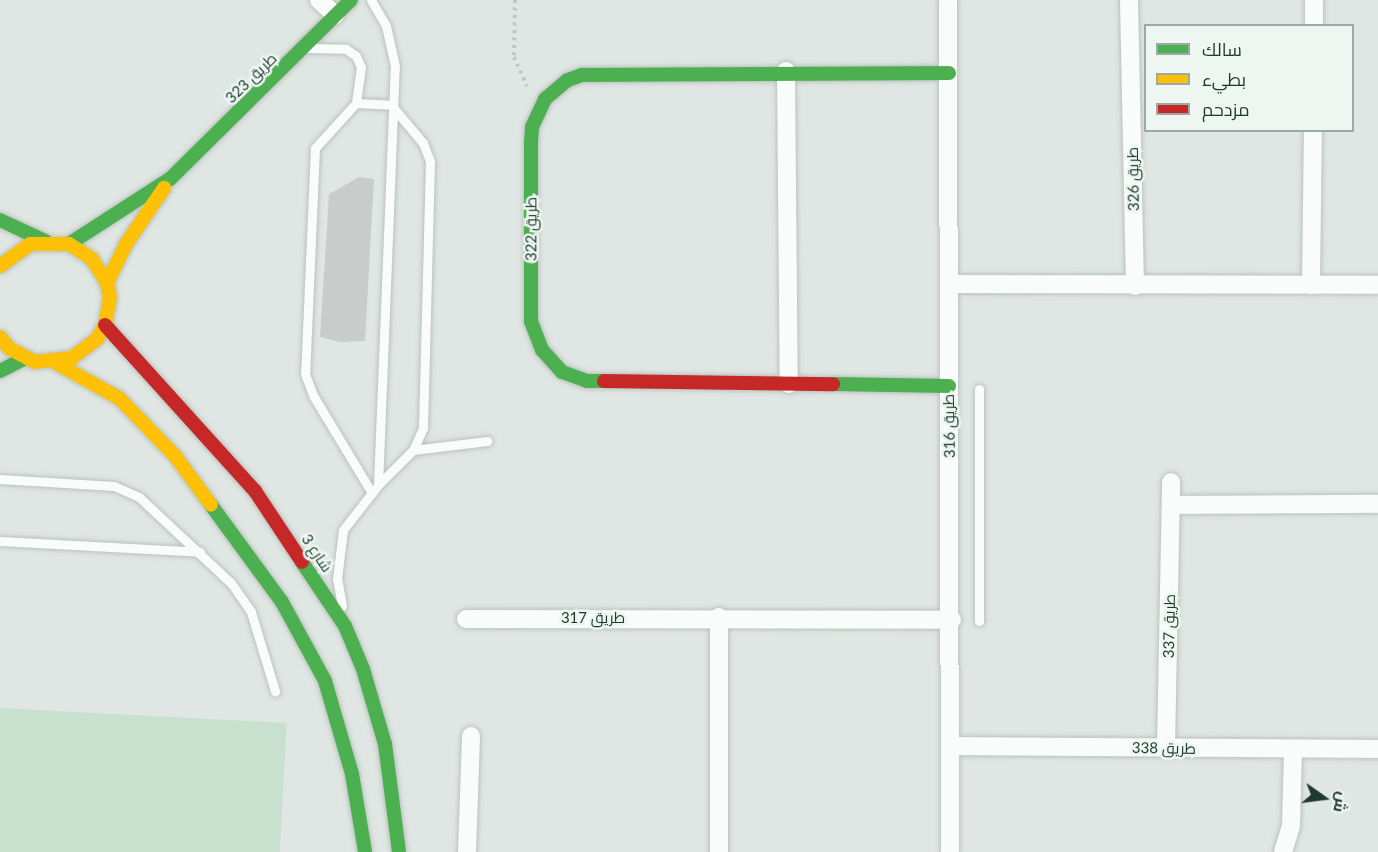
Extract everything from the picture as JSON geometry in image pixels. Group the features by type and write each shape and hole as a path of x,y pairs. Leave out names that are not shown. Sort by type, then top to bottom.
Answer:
{"street":[{"path":"319,0 335,15"},
{"name":"طريق 323","path":"69,244 171,178 351,0"},
{"name":"طريق 316","path":"948,0 952,620 950,852"},
{"name":"طريق 326","path":"1129,0 1135,286"},
{"path":"1314,0 1314,24"},
{"path":"786,71 789,384"},
{"name":"طريق 322","path":"948,73 597,72 568,80 545,99 532,126 531,322 543,350 562,372 587,381 949,386"},
{"path":"1311,285 1313,132"},
{"name":"طريق 323","path":"107,283 126,244 171,178"},
{"path":"0,220 45,241 69,244 92,259 107,283 109,311 105,325 86,350 56,363"},
{"path":"0,266 17,250 45,241"},
{"path":"949,284 1378,285"},
{"name":"شارع 3","path":"105,325 255,491 345,626 363,669 385,744 400,851"},
{"path":"0,337 25,358 56,363 119,398 176,457 282,602 325,681 352,774 365,852"},
{"path":"0,371 25,358"},
{"name":"طريق 337","path":"1166,748 1172,482"},
{"path":"1171,505 1378,504"},
{"path":"719,617 719,852"},
{"name":"طريق 317","path":"466,619 719,617 952,620"},
{"path":"467,852 471,736"},
{"name":"طريق 338","path":"950,746 1378,749"},
{"path":"1283,852 1291,826 1293,750"}],"lane":[{"path":"371,0 386,26 395,66 391,105 375,489"},
{"path":"305,48 346,49 356,56 361,67 356,103 315,148 305,374 314,397 375,489"},
{"path":"345,626 337,579 343,530 375,489 413,450 423,428 430,161 423,142 391,105 356,103"},
{"path":"979,389 980,621"},
{"path":"413,450 487,441"},
{"path":"0,479 126,489 168,520 231,583 251,612 275,691"},
{"path":"0,541 200,552"}],"path":[{"path":"515,0 516,68 527,86 545,99"}],"green space":[{"path":"0,708 287,723 280,852 0,852"}],"building":[{"path":"359,177 374,179 365,341 340,342 320,337 329,194"}],"traffic: fast":[{"path":"69,244 171,178 351,0"},
{"path":"604,381 587,381 562,372 542,350 531,322 531,142 532,127 545,99 568,80 582,75 949,73"},
{"path":"0,220 45,241"},
{"path":"0,371 25,358"},
{"path":"833,384 949,386"},
{"path":"211,505 282,602 325,681 352,774 365,852"},
{"path":"302,562 345,626 363,669 385,744 399,852"}],"traffic: slow":[{"path":"107,283 126,244 164,188"},
{"path":"0,266 30,244 69,244 92,259 107,283 110,297 105,325 97,339 72,358 35,362 9,348 0,337"},
{"path":"56,363 119,398 176,457 211,505"}],"traffic: jam":[{"path":"105,325 255,491 302,562"},
{"path":"604,381 833,384"}]}
